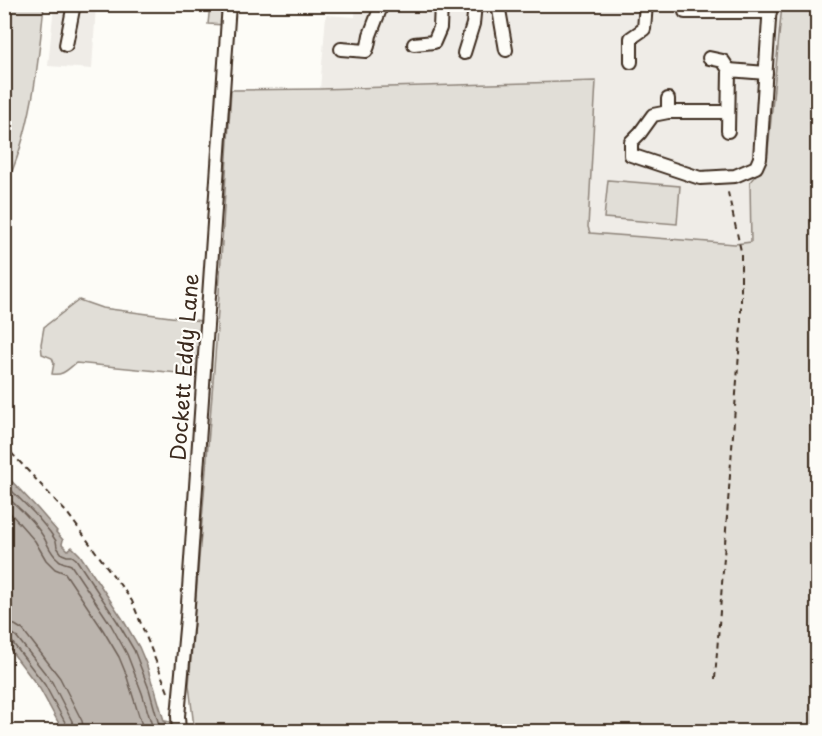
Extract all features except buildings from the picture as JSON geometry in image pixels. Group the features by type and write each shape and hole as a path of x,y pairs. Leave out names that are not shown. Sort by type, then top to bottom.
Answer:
{"street":[{"path":"66,45 74,4"},
{"name":"Dockett Eddy Lane","path":"180,732 178,716 187,618 229,4"},
{"path":"340,49 366,51 382,4"},
{"path":"414,44 434,42 440,28 441,4"},
{"path":"464,53 473,24 475,4"},
{"path":"498,4 506,50"},
{"path":"631,63 631,38 644,29 646,4"},
{"path":"685,12 770,8 760,158 756,167 735,176 700,178 631,155 631,142 653,115 668,112 728,112"},
{"path":"709,58 723,61 729,70 728,131"},
{"path":"729,70 766,73"},
{"path":"668,99 668,112"}],"path":[{"path":"716,679 741,326 741,251 724,177"},
{"path":"4,445 68,514 132,602 169,695"}],"shaded area":[{"path":"5,4 44,5 28,121 22,144 5,187"},
{"path":"54,5 96,5 92,69 48,66"},
{"path":"210,5 226,5 225,25 208,24"},
{"path":"356,5 782,5 767,161 751,183 751,242 735,244 590,233 588,227 595,81 320,89 326,15 355,17"},
{"path":"782,5 817,5 817,731 167,732 165,721 194,727 189,685 216,343 231,90 596,81 588,227 590,233 735,244 751,242 750,182 767,161"},
{"path":"608,180 680,186 677,224 604,218"},
{"path":"79,300 102,308 201,321 198,375 76,363 62,373 52,374 54,363 52,358 42,354 44,327"}],"water":[{"path":"4,473 57,531 63,540 62,544 68,550 72,547 80,555 122,618 147,666 167,731 63,731 40,689 5,643"}]}
